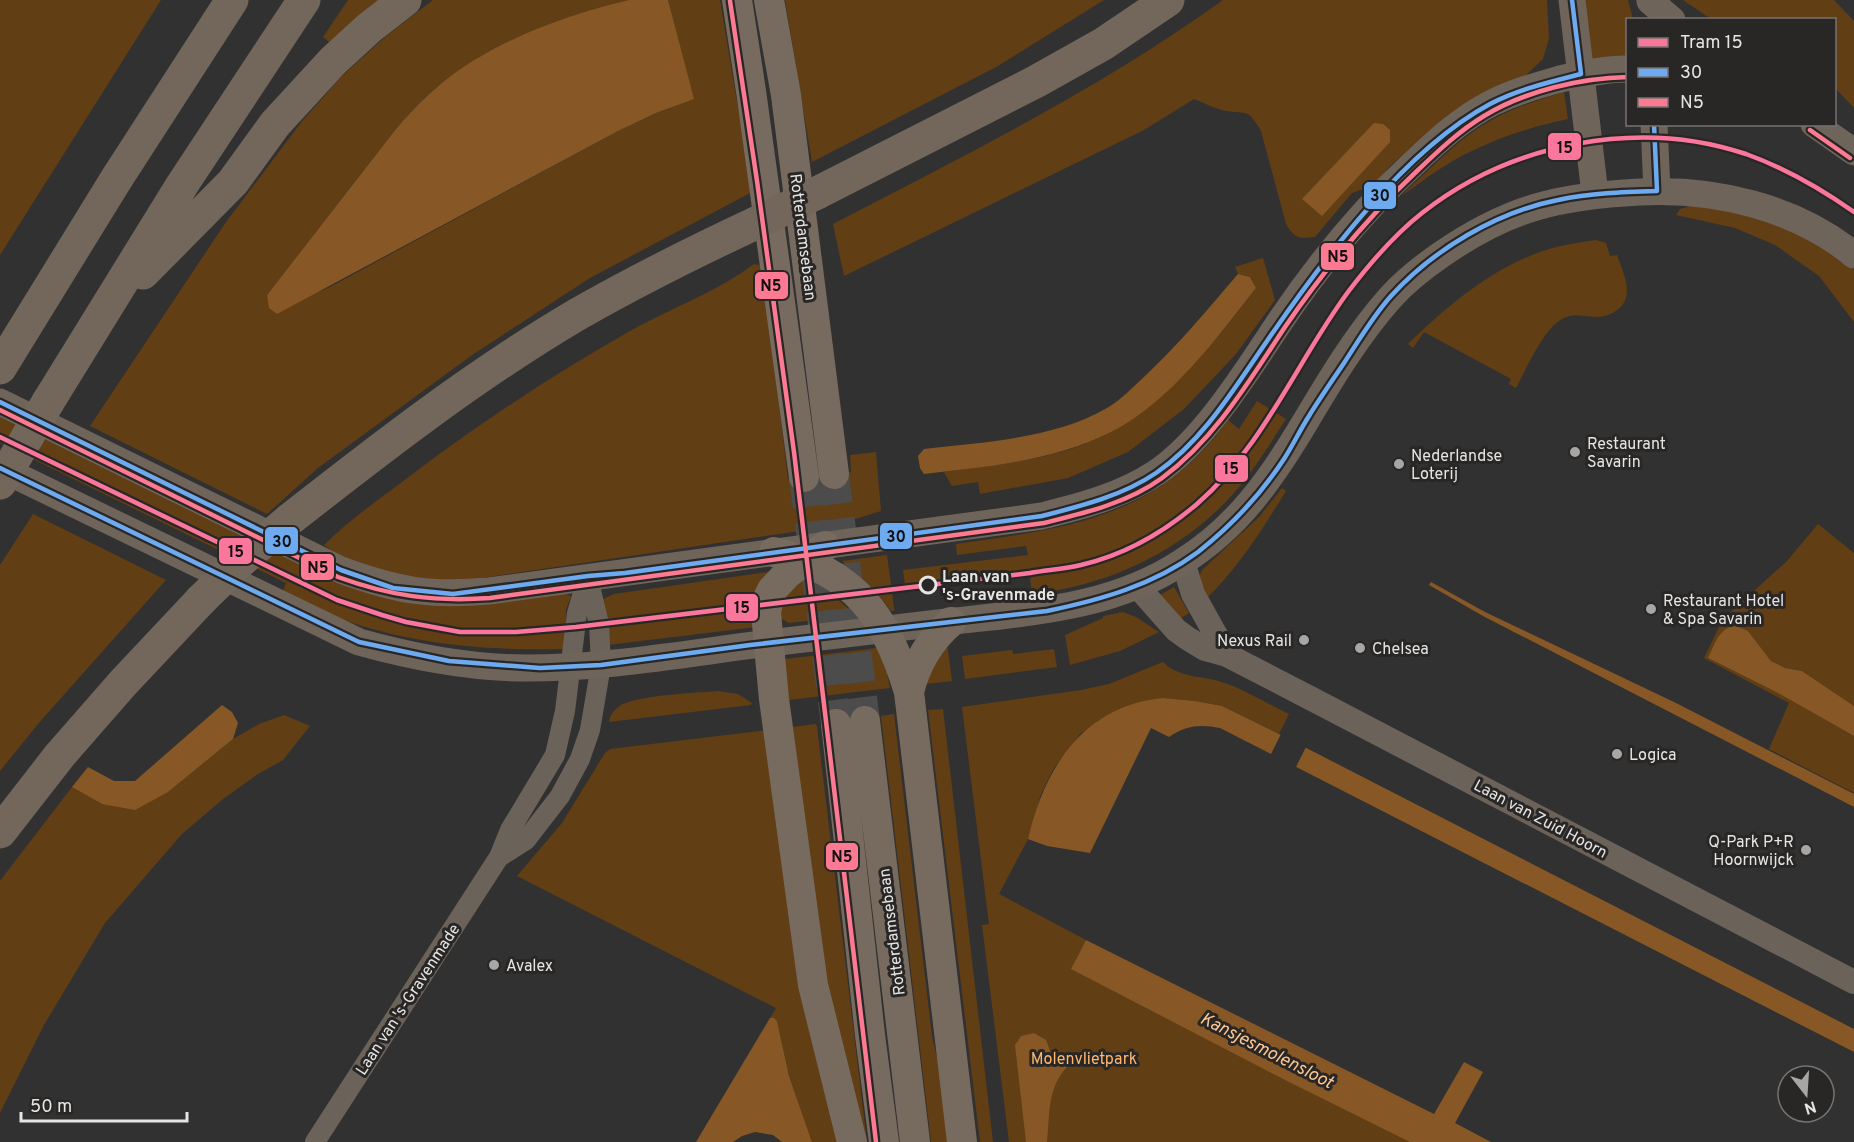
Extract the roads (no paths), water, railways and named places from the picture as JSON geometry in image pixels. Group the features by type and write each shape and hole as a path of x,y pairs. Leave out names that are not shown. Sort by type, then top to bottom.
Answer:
{"highway":[{"path":"0,368 117,178 232,0"},
{"path":"0,483 188,176 304,0"},
{"path":"98,320 233,182 275,124 333,61 369,28 405,0"},
{"path":"0,832 60,755 123,683 201,600 241,561 290,520 406,429 567,321 672,263 817,193 1037,81 1103,44 1168,0"}],"main road":[{"name":"Rotterdamsebaan","path":"736,0 751,92 804,477"},
{"name":"Rotterdamsebaan","path":"769,0 786,95 834,474"},
{"path":"1572,0 1595,194"},
{"path":"1650,0 1653,18"},
{"path":"1650,0 1670,18"},
{"path":"0,402 341,570 393,588 453,594 774,552 814,553 1042,516 1094,503 1127,490 1157,472 1192,440 1234,390 1286,312 1341,238 1384,191 1457,125 1490,104 1525,88 1581,74 1626,69"},
{"path":"1654,126 1657,191"},
{"path":"1817,126 1854,152"},
{"path":"0,468 359,642 412,656 464,664 522,668 601,665 1056,609 1104,598 1137,586 1183,562 1215,538 1256,497 1282,462 1369,323 1392,296 1419,270 1503,217 1543,204 1595,194 1657,191 1715,196 1777,210 1839,243 1854,255"},
{"path":"814,553 820,567 843,581 874,613 895,650 909,692 962,1142"},
{"path":"814,553 787,574 769,596 766,613 813,986 852,1142"},
{"path":"909,692 924,653 931,642 951,622"},
{"name":"Rotterdamsebaan","path":"865,721 915,1142"},
{"name":"Rotterdamsebaan","path":"836,724 884,1142"}],"street":[{"path":"1183,562 1193,594 1227,655"},
{"name":"Laan van 's-Gravenmade","path":"499,857 526,840 560,796 580,759 590,730 601,665 599,624 588,576"},
{"name":"Laan van 's-Gravenmade","path":"315,1142 499,857 510,830 555,755 566,711 577,614 588,576"},
{"name":"Laan van Zuid Hoorn","path":"1137,586 1176,630 1205,649 1227,655 1854,982"}],"water":[{"path":"629,0 668,0 694,99 656,113 618,131 277,314 269,308 267,295 396,129 437,87 471,62 514,39 560,20"},
{"path":"1374,123 1383,124 1390,130 1390,142 1322,216 1302,199"},
{"path":"1238,274 1250,277 1256,288 1191,368 1153,404 1132,420 1089,442 1043,456 996,465 924,474 920,468 918,456 924,449 1041,433 1064,427 1107,408 1127,393 1170,351"},
{"path":"1431,582 1485,612 1676,703 1854,794 1854,807 1483,616 1429,585"},
{"path":"1736,626 1748,631 1771,661 1785,668 1802,671 1854,706 1854,736 1778,693 1708,658 1715,642 1725,629"},
{"path":"1163,698 1222,706 1279,734 1854,1029 1854,1052 1220,728 1194,726 1169,737 1151,728 1090,853 1047,846 1028,839 1045,787 1057,764 1072,744 1090,727 1111,713 1135,703"},
{"path":"222,705 232,712 238,723 233,739 168,792 135,810 102,804 72,787 88,767 114,781 135,781"},
{"name":"Kansjesmolensloot","path":"1086,940 1434,1114 1464,1062 1483,1072 1455,1123 1491,1142 1410,1142 1289,1082 1071,969"},
{"path":"770,1018 777,1021 789,1076 812,1142 782,1142 773,1135 755,1132 733,1142 696,1142"},
{"path":"1034,1033 1046,1040 1052,1056 1057,1058 1064,1056 1068,1066 1061,1074 1053,1092 1047,1142 1026,1142 1015,1045 1021,1036"}],"tunnel":[{"path":"834,474 865,721"},
{"path":"804,477 836,724"}],"tram line":[{"name":"15","path":"0,437 337,600 406,622 460,632 516,632 576,627 1030,573 1081,565 1128,549 1171,524 1197,504 1242,456 1261,430 1348,292 1383,250 1422,213 1457,189 1495,169 1535,154 1577,144 1619,138 1662,138 1705,143 1746,154 1775,166 1802,179 1854,212"}],"place":[{"name":"Restaurant Savarin","path":"1575,452"},
{"name":"Nederlandse Loterij","path":"1399,464"},
{"name":"Laan van 's-Gravenmade","path":"928,585"},
{"name":"Restaurant Hotel & Spa Savarin","path":"1651,609"},
{"name":"Nexus Rail","path":"1304,640"},
{"name":"Chelsea","path":"1360,648"},
{"name":"Logica","path":"1617,754"},
{"name":"Q-Park P+R Hoornwijck","path":"1806,850"},
{"name":"Avalex","path":"494,965"}],"park label":[{"name":"Molenvlietpark","path":"1084,1058"}]}
